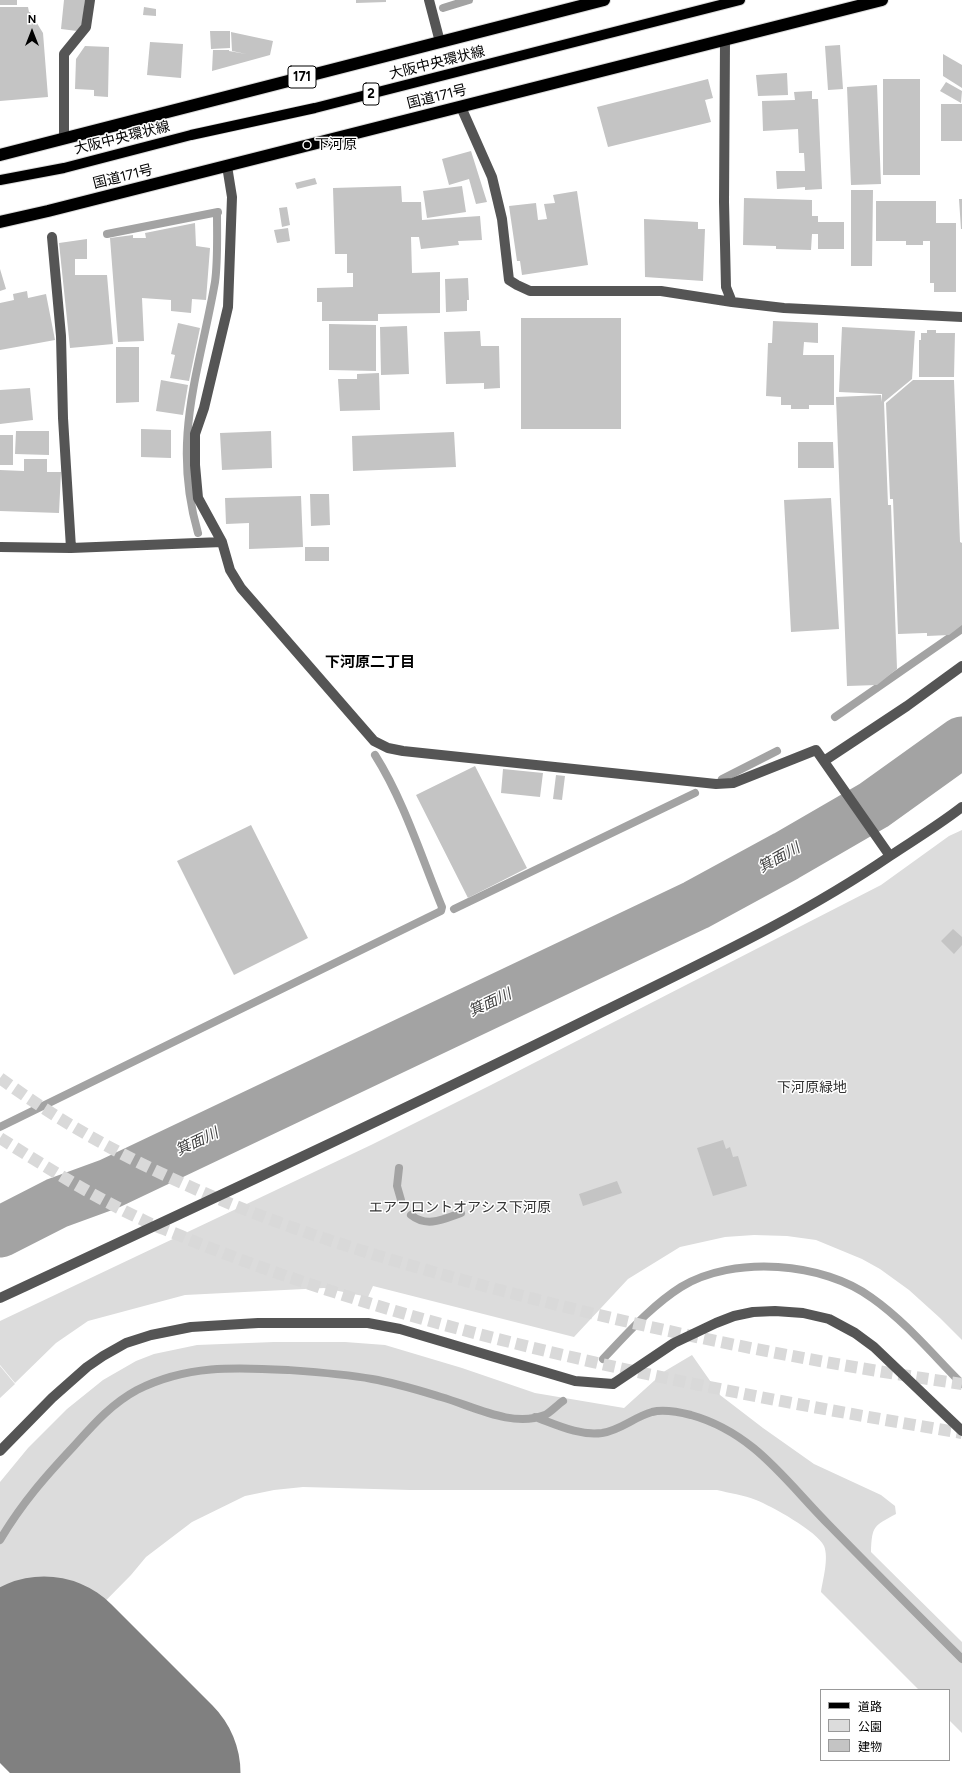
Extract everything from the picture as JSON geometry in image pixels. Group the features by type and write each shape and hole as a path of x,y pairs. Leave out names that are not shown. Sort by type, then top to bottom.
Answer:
{"highway":[{"name":"171","path":"0,155 604,0"},
{"name":"国道171号","path":"0,222 882,0"}],"main road":[{"name":"大阪中央環状線","path":"0,180 64,168 191,135 315,108 740,0"}],"street":[{"path":"64,138 64,54 86,28 90,0"},
{"path":"429,0 440,42"},
{"path":"725,40 724,202 726,287 732,302"},
{"path":"461,106 492,177 502,220 509,280 517,285 530,290 661,291 732,302 799,309 962,317"},
{"path":"227,166 232,197 228,306 204,408 195,434 198,498 222,542 230,570 241,588 374,741 388,748 403,751 716,784 733,783 816,750 890,856"},
{"path":"52,237 61,336 63,418 71,548"},
{"path":"0,548 71,548 222,542"},
{"path":"827,765 962,666"},
{"path":"0,1298 400,1111 761,933 836,891 915,841 962,807"},
{"path":"0,1451 52,1398 87,1367 103,1356 126,1343 151,1335 191,1327 258,1323 368,1323 394,1327 575,1381 613,1384 674,1343 709,1326 740,1314 775,1311 803,1312 829,1319 855,1333 874,1347 962,1431"}],"green space":[{"name":"下河原緑地","path":"962,830 962,1340 909,1290 880,1269 862,1259 816,1240 787,1236 754,1235 725,1237 680,1247 628,1279 574,1337 373,1286 368,1297 324,1288 185,1295 88,1321 56,1343 15,1383 0,1365 0,1321 371,1145 491,1085 881,885 949,836"},
{"path":"274,1342 345,1342 385,1345 462,1368 535,1393 624,1408 665,1371 692,1355 720,1395 763,1428 814,1464 881,1495 895,1506 896,1514 883,1521 876,1527 872,1536 871,1552 962,1642 962,1733 950,1721 950,1689 918,1689 821,1592 826,1556 824,1546 813,1533 782,1513 763,1503 747,1497 717,1490 410,1490 303,1487 274,1490 245,1496 192,1522 146,1557 131,1575 0,1708 0,1482 28,1448 67,1409 103,1380 136,1361 154,1354 197,1345"},
{"path":"0,1366 15,1384 0,1398"}],"building":[{"path":"0,0 17,0 17,5 0,5"},
{"path":"64,0 85,0 82,26 77,31 61,29"},
{"path":"356,0 386,0 386,2 356,3"},
{"path":"0,7 28,7 29,12 43,33 48,97 0,101"},
{"path":"144,7 156,9 156,16 143,15"},
{"path":"210,31 230,31 230,48 211,49"},
{"path":"231,32 273,41 270,55 212,71 213,50 229,50 229,51 246,54 232,51"},
{"path":"150,42 183,44 181,78 147,75"},
{"path":"840,45 843,89 828,90 825,46"},
{"path":"85,46 109,47 108,97 94,96 94,90 75,89 76,59"},
{"path":"943,54 962,65 962,88 943,76"},
{"path":"787,73 788,95 758,96 756,75"},
{"path":"708,79 713,98 705,100 711,122 608,147 597,107"},
{"path":"883,79 920,79 920,175 883,175"},
{"path":"946,82 962,91 961,103 940,91"},
{"path":"877,85 881,184 851,185 847,87"},
{"path":"812,91 812,99 818,99 822,189 805,190 805,187 777,189 776,171 805,171 804,153 799,153 798,129 763,131 762,101 795,100 794,92"},
{"path":"941,104 962,104 962,141 941,141"},
{"path":"471,151 487,202 476,204 469,179 449,185 442,159"},
{"path":"315,178 317,184 297,189 295,183"},
{"path":"401,186 402,202 421,202 422,220 480,216 482,240 458,241 459,245 421,249 419,237 411,237 412,273 440,272 440,313 378,314 378,321 322,321 322,302 317,302 317,288 353,287 353,273 347,273 347,254 335,254 333,188"},
{"path":"462,186 466,212 427,218 423,191"},
{"path":"851,190 873,190 872,266 851,266"},
{"path":"577,191 588,265 522,275 520,261 517,261 509,206 536,203 538,220 547,219 544,204 555,203 553,195"},
{"path":"744,198 812,200 812,216 818,216 818,222 844,222 844,249 818,249 818,234 812,234 811,250 776,249 776,246 743,245"},
{"path":"959,199 962,199 962,229 961,229"},
{"path":"876,201 936,201 936,223 956,223 956,292 934,292 934,283 930,283 930,241 923,241 923,245 906,245 906,241 876,241"},
{"path":"287,207 290,225 282,227 279,208"},
{"path":"644,219 698,222 698,229 705,229 703,281 645,277"},
{"path":"195,223 196,246 210,248 206,300 192,299 191,313 171,311 171,300 142,298 144,341 118,342 110,238 133,235 133,238 146,238 145,233"},
{"path":"288,228 290,241 277,243 274,230"},
{"path":"87,239 87,259 75,259 75,275 107,275 113,344 70,348 59,243"},
{"path":"0,269 6,289 0,291"},
{"path":"468,278 469,300 467,300 467,311 446,312 445,279"},
{"path":"27,291 28,298 46,294 55,340 0,350 0,303 14,300 13,294"},
{"path":"521,318 621,318 621,429 521,429"},
{"path":"773,321 818,323 818,343 804,342 803,355 834,355 834,405 809,405 809,409 791,409 791,405 781,405 781,397 766,396 768,343 772,343"},
{"path":"178,323 200,328 189,381 170,378 175,355 171,354"},
{"path":"329,324 376,325 376,371 329,370"},
{"path":"407,326 409,374 381,375 380,327"},
{"path":"842,327 915,331 912,379 884,402 888,505 891,505 897,669 877,685 847,686 836,397 881,395 882,402 882,394 839,392"},
{"path":"927,330 936,330 936,333 955,333 954,377 919,377 919,340 921,340 921,333 927,333"},
{"path":"480,331 481,346 499,346 500,388 484,389 484,383 446,384 444,332"},
{"path":"116,347 139,347 139,402 116,403"},
{"path":"379,373 380,410 340,411 338,379 357,379 357,374"},
{"path":"161,380 188,385 183,415 156,411"},
{"path":"913,380 954,380 960,542 962,543 962,625 949,635 927,636 927,633 898,634 893,499 890,499 886,403"},
{"path":"30,388 33,420 0,424 0,390"},
{"path":"141,429 171,430 171,458 141,457"},
{"path":"16,431 49,431 49,455 15,454"},
{"path":"271,431 272,468 222,470 220,433"},
{"path":"454,432 456,467 353,471 352,436"},
{"path":"0,435 13,435 13,465 0,465"},
{"path":"798,442 833,442 834,468 798,468"},
{"path":"24,459 47,459 47,472 61,472 59,513 0,511 0,470 24,471"},
{"path":"310,494 329,494 330,525 311,526"},
{"path":"301,496 303,547 249,549 249,523 226,524 225,498"},
{"path":"831,498 839,629 791,632 784,500"},
{"path":"305,547 329,547 329,561 305,561"},
{"path":"475,766 527,868 468,898 416,795"},
{"path":"503,769 543,773 540,797 501,793"},
{"path":"556,775 565,776 562,800 553,799"},
{"path":"251,825 308,938 234,975 177,861"},
{"path":"953,929 962,937 962,945 954,954 941,941"},
{"path":"723,1140 726,1149 730,1147 733,1157 738,1156 747,1186 713,1196 697,1148"},
{"path":"617,1181 622,1193 583,1206 579,1194"}],"waterway":[{"path":"443,8 469,0"},
{"path":"107,234 218,212"},
{"path":"198,533 190,499 187,467 187,437 195,377 215,282 217,257 217,213"},
{"path":"835,717 962,629"},
{"name":"箕面川","path":"0,1232 57,1203 109,1184 696,905 786,856 874,805 962,742"},
{"path":"722,779 777,751"},
{"path":"0,1127 441,911 442,907 412,829 395,791 375,755"},
{"path":"454,909 695,793"},
{"path":"399,1168 397,1186 401,1200"},
{"path":"411,1215 417,1219 429,1222 442,1220 461,1213"},
{"path":"603,1359 649,1312 681,1287 702,1277 726,1270 752,1267 778,1267 804,1270 829,1277 852,1286 872,1298 908,1328 962,1384"},
{"path":"0,1540 34,1491 63,1457 103,1415 137,1390 174,1376 192,1372 230,1368 330,1373 398,1385 493,1414 519,1419 545,1415 563,1401"},
{"path":"535,1417 568,1429 593,1434 615,1429 645,1414 652,1412 672,1411 691,1415 714,1423 734,1434 752,1446 784,1476 830,1526 962,1659"}],"runway":[{"path":"44,1672 145,1773"}],"tunnel":[{"path":"0,1078 58,1117 118,1152 181,1182 245,1210 310,1234 376,1255 511,1293 623,1321 792,1356 962,1384"},
{"path":"0,1138 87,1191 153,1225 265,1269 395,1311 606,1365 748,1395 962,1433"}],"place":[{"name":"下河原","path":"307,145"}],"district":[{"name":"下河原二丁目","path":"370,663"}],"park label":[{"name":"エアフロントオアシス下河原","path":"460,1208"}]}
